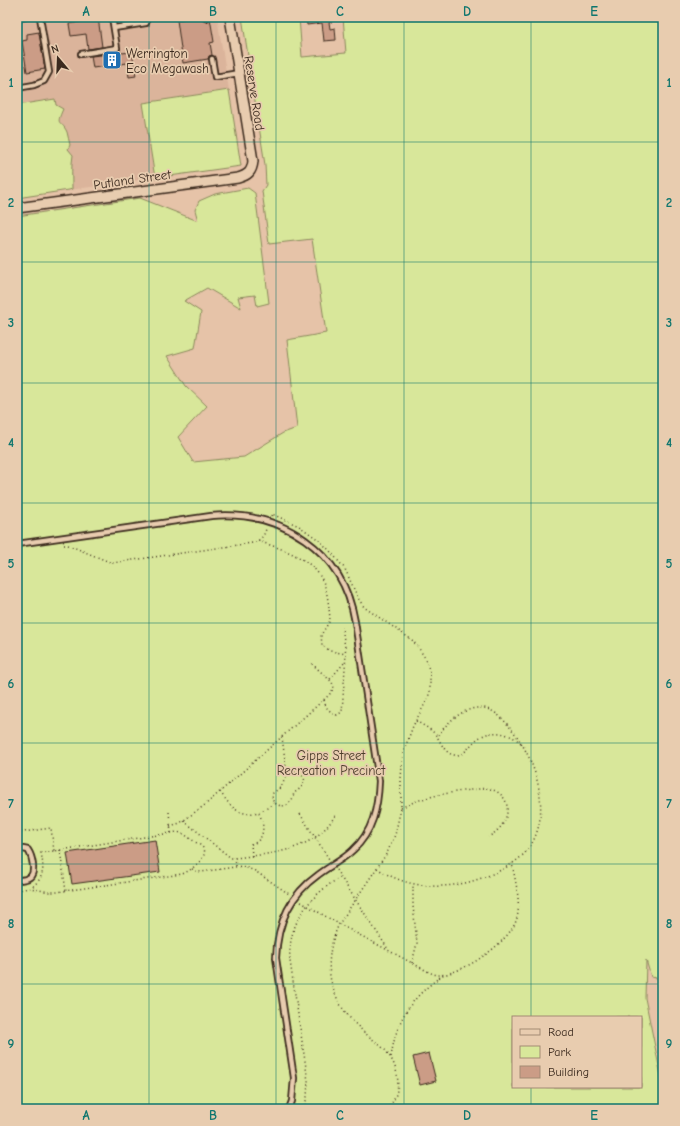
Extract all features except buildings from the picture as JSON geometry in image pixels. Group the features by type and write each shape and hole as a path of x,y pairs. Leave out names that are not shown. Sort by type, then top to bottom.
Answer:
{"street":[{"name":"Reserve Road","path":"230,17 254,161 252,169 249,172"},
{"name":"Putland Street","path":"17,208 238,178 246,176 249,172"}],"lane":[{"path":"17,18 25,17"},
{"path":"17,88 34,85 44,81 49,72 39,17"},
{"path":"81,54 117,48 112,17"},
{"path":"114,28 146,23 145,17"},
{"path":"212,59 215,77 239,73"},
{"path":"17,544 211,516 238,515 282,526 294,533 321,553 339,575 345,586 353,610 379,781 379,796 377,809 373,820 360,842 353,850 306,884 294,897 281,922 276,947 278,971 294,1078 292,1101 288,1109"},
{"path":"17,850 28,850 33,872 27,879 17,880"}],"path":[{"path":"63,545 68,545 112,563 252,543 258,541 265,534 272,514 300,526 319,540 345,569 358,598 364,606 412,640 418,647 426,661 431,683 428,698 409,734 404,753 401,808 398,826 391,844 339,924 334,936 329,957 330,977 337,999 349,1016 391,1057 396,1072 398,1090 388,1109"},
{"path":"258,541 276,546 294,554 317,572 325,585 330,619 321,635 322,645 330,651 346,654"},
{"path":"324,700 329,711 337,715 342,712 346,654 342,627"},
{"path":"170,826 176,825 183,821 220,792 324,700 334,688 334,685 330,679 310,662"},
{"path":"330,679 345,662"},
{"path":"376,868 394,879 413,884 436,886 466,883 488,875 512,863 524,854 533,842 538,829 540,811 538,777 535,768 517,735 500,717 483,708 470,710 458,716 446,726 437,737"},
{"path":"416,721 432,731 446,751 457,755 465,752 473,742 482,736 492,733 503,733 510,735 522,744"},
{"path":"282,737 287,775 281,787 275,790 272,795 274,803 280,806 287,805 292,800 294,793 301,789 304,785 304,779 298,773 295,772 287,775"},
{"path":"401,808 417,800 433,796 486,788 493,789 500,793 504,798 507,812 502,825 488,837"},
{"path":"220,792 231,806 236,810 245,813 258,812 274,803"},
{"path":"168,812 171,833"},
{"path":"252,856 251,844 257,842 263,829 262,820 258,812"},
{"path":"300,814 389,951"},
{"path":"183,821 231,858 235,858 293,849 325,830 336,814"},
{"path":"17,832 51,828 54,851"},
{"path":"17,890 30,888 50,892 66,891 182,874 192,869 205,852 203,848 182,832 41,852 44,868 42,875 34,886 30,888"},
{"path":"60,850 66,891"},
{"path":"235,858 236,866"},
{"path":"192,869 201,872 242,866 255,871 339,924 433,974 439,975 464,967 482,958 498,945 510,932 517,919 519,904 512,863"},
{"path":"304,1109 307,1097 308,1081 290,954 296,925 307,905 324,887 341,877"},
{"path":"412,963 417,943 412,906 413,884"},
{"path":"391,1057 394,1036 406,1010 418,996 445,974"}],"shaded area":[{"path":"17,17 217,17 229,90 143,103 155,178 69,190 55,99 17,105"}],"green space":[{"name":"Gipps Street Recreation Precinct","path":"242,17 299,17 302,57 346,53 343,17 663,17 663,979 651,977 646,960 645,998 663,1086 663,1109 17,1109 17,216 140,198 198,221 195,210 199,201 215,194 248,188 255,193 269,303 257,306 255,295 238,297 241,308 207,288 184,301 201,312 195,348 167,356 186,386 207,406 178,437 193,462 244,457 283,433 297,428 287,340 326,333 312,239 269,244 262,191 266,185 265,165"},
{"path":"229,90 241,166 155,178 143,103"},
{"path":"55,99 56,105 63,109 59,121 67,132 70,145 68,149 73,155 72,189 17,198 17,105"}],"place":[{"name":"Werrington Eco Megawash","path":"112,60"}]}
